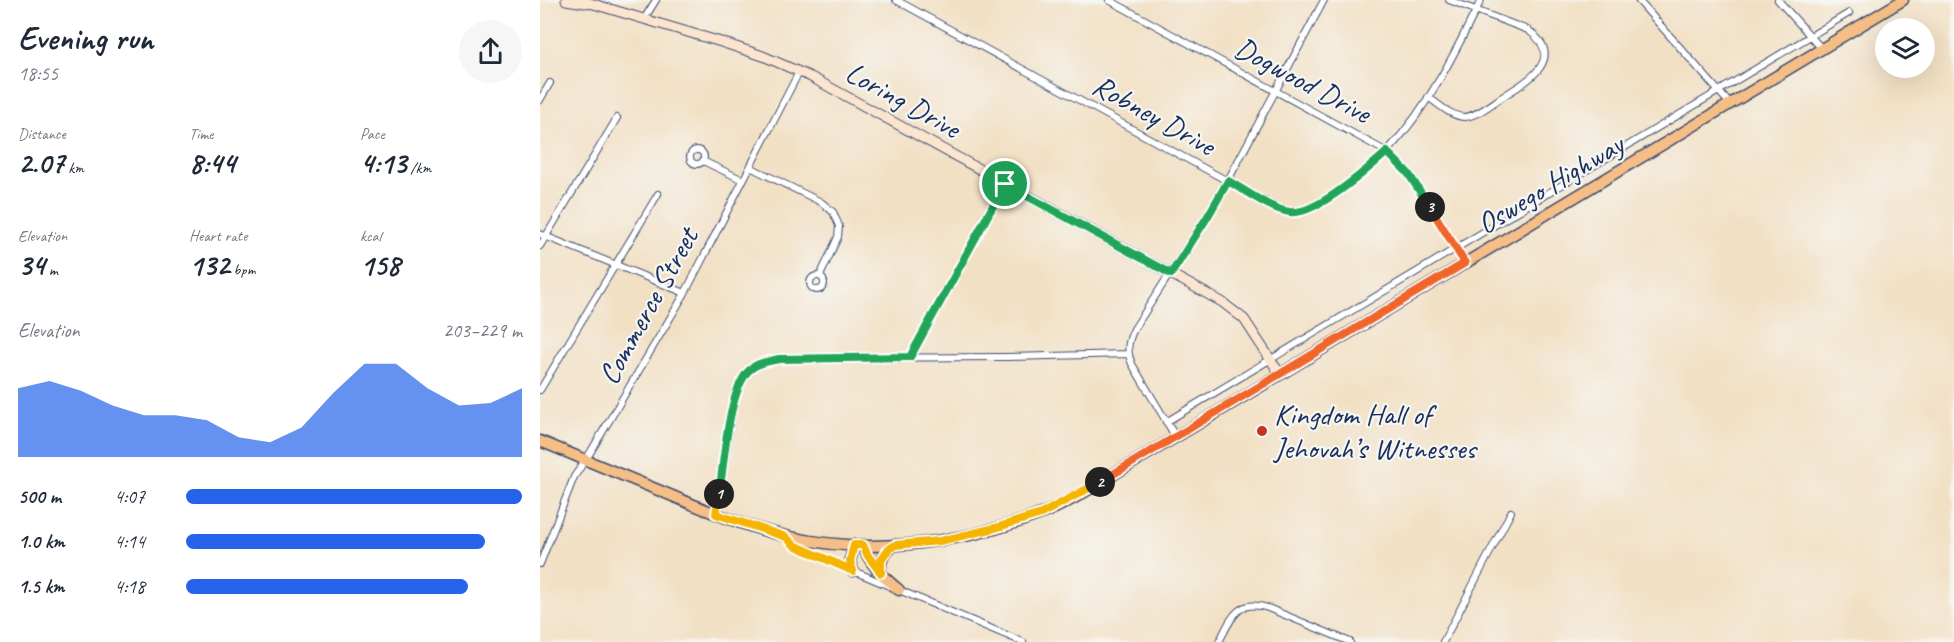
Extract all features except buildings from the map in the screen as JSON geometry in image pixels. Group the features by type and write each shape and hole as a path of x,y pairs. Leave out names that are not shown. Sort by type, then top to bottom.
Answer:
{"main road":[{"name":"Oswego Highway","path":"540,441 716,514 786,537 859,545 940,541 1041,514 1088,489 1903,0"},
{"path":"853,571 850,561 859,545 881,573 899,590"},
{"path":"881,573 881,560 895,545"}],"street":[{"name":"Loring Drive","path":"566,0 584,2 763,56 878,112 1235,310 1253,332 1280,374"},
{"path":"644,20 656,0"},
{"name":"Robney Drive","path":"896,0 1283,210 1300,212 1323,201 1345,186 1387,152 1428,97 1481,0"},
{"name":"Dogwood Drive","path":"1109,0 1387,152 1408,173 1465,263"},
{"path":"1175,436 1132,364 1128,354 1129,341 1134,329 1208,216 1324,0"},
{"path":"1428,97 1455,114 1468,116 1533,77 1541,69 1544,61 1544,52 1532,34 1523,28 1449,0"},
{"path":"1638,0 1730,104"},
{"path":"1778,0 1822,49"},
{"name":"Oswego Highway","path":"1167,422 1850,13"},
{"name":"Commerce Street","path":"540,564 574,477 685,293 799,72"},
{"path":"540,100 550,83"},
{"path":"540,246 543,235 617,118"},
{"path":"703,161 743,180"},
{"path":"750,167 821,202 833,212 839,226 838,237 820,276"},
{"path":"910,357 1005,184"},
{"path":"540,390 658,194"},
{"path":"543,235 685,293"},
{"path":"716,514 733,401 740,382 752,367 779,359 1128,354"},
{"path":"1443,642 1511,512"},
{"path":"786,537 794,545 1023,642"},
{"path":"1219,642 1236,613 1254,604 1350,642"}],"place":[{"name":"Kingdom Hall of Jehovah’s Witnesses","path":"1262,431"}],"route":[{"path":"1387,152 1408,173 1465,263 1064,503 1041,514 972,534 940,541 895,545 883,555 880,564 881,573 863,545 854,545 852,550 850,561 853,571 794,545 786,537 716,514 733,401 740,382 748,370 757,364 779,359 910,357 1005,184 1171,274 1228,181 1275,207 1289,212 1300,212 1323,201 1345,186 1387,152"}]}
